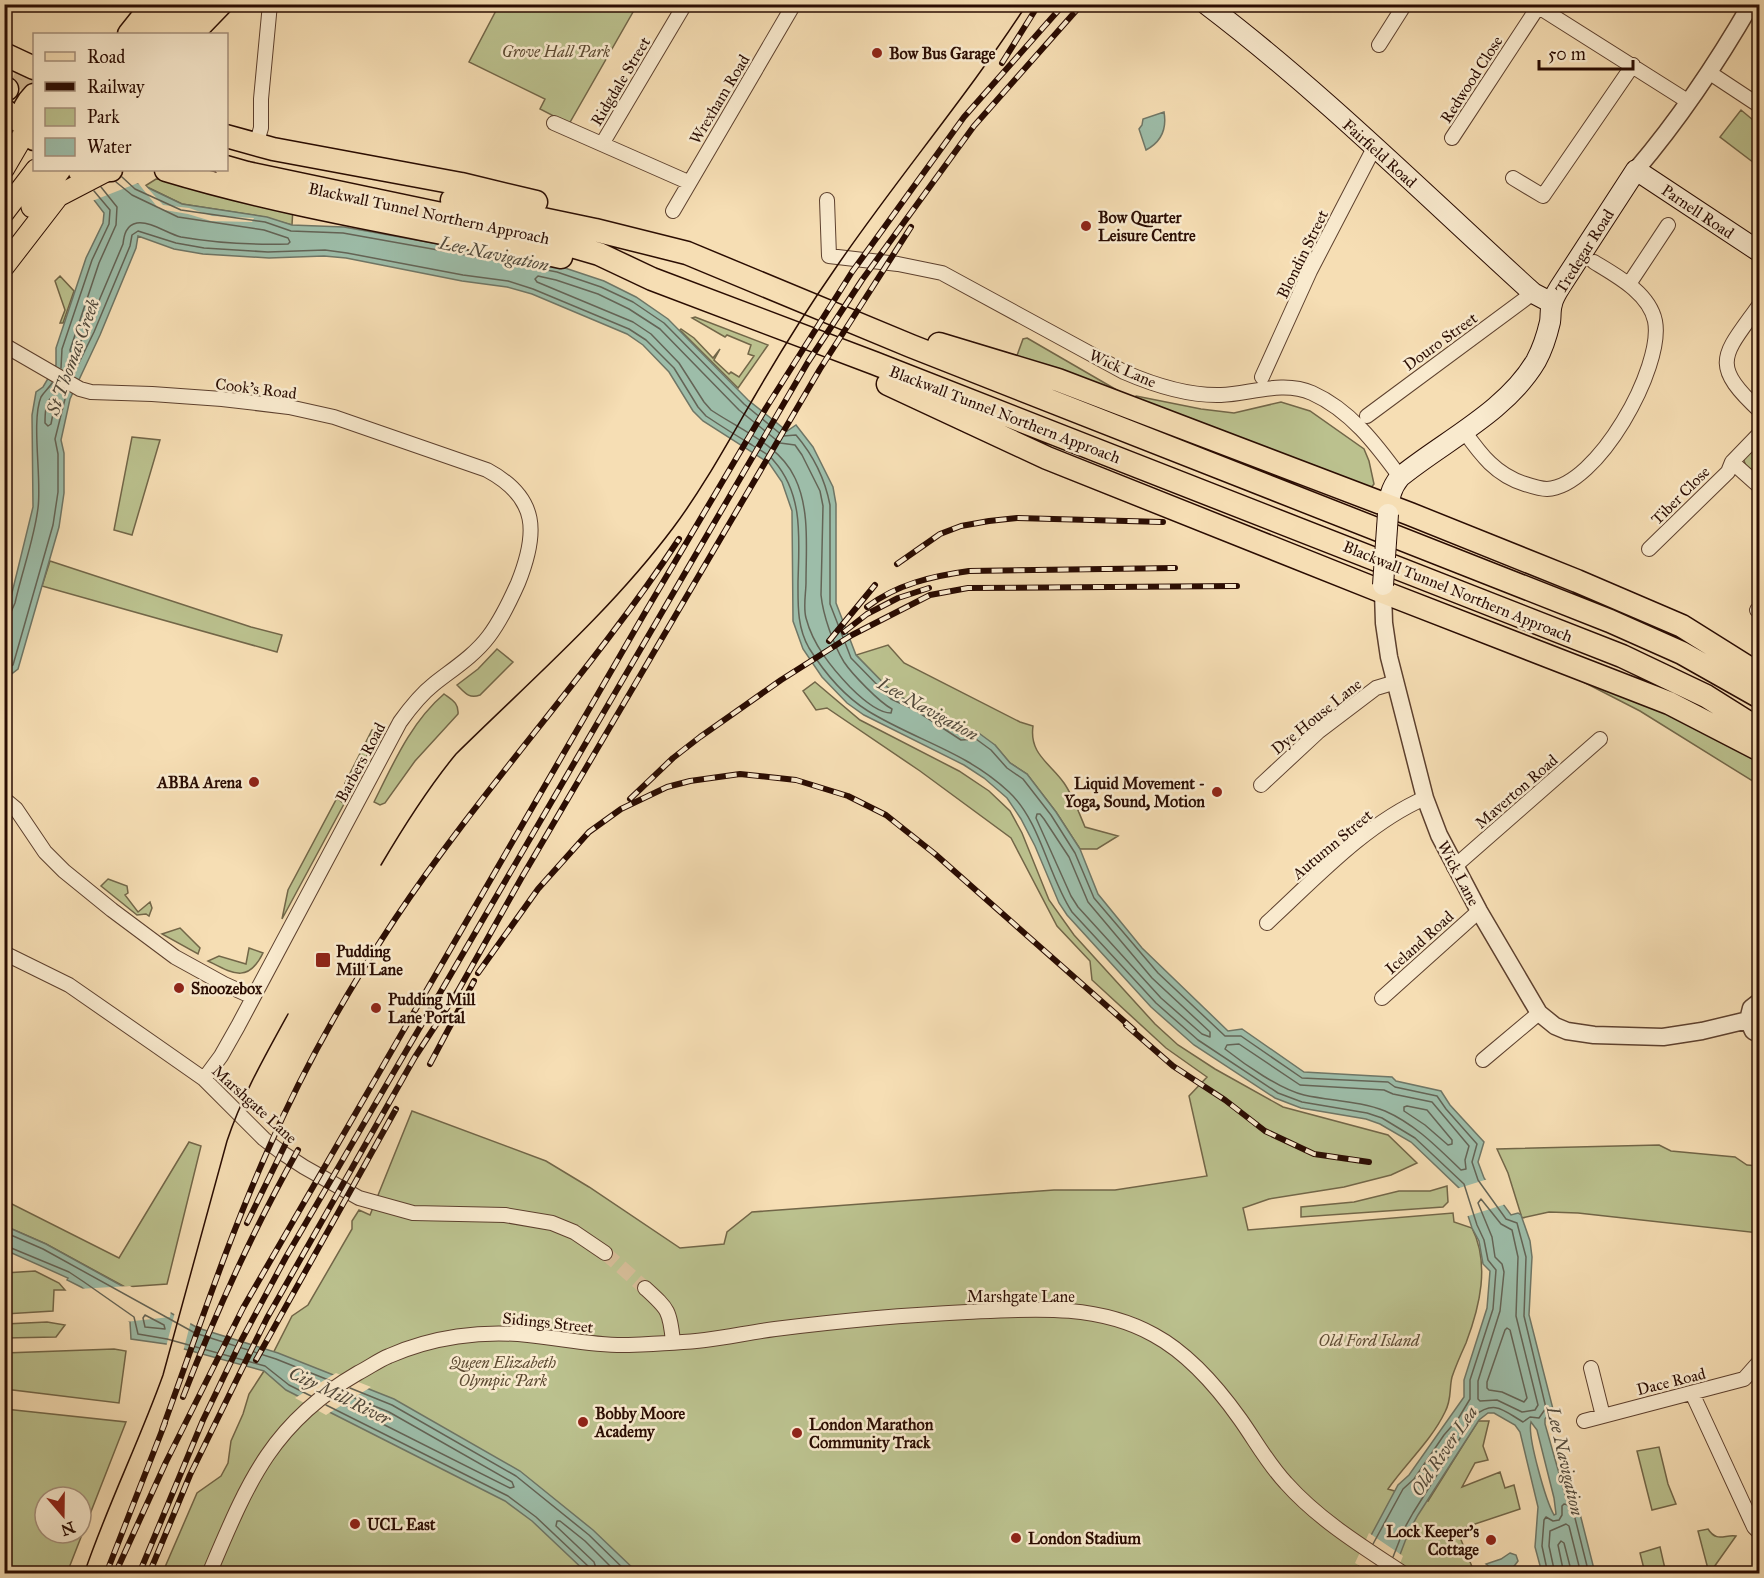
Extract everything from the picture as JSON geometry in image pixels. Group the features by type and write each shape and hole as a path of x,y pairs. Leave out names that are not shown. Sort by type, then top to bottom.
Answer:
{"highway":[{"path":"130,33 153,4"},
{"path":"193,33 221,4"},
{"path":"4,54 17,104 33,96"},
{"path":"228,137 256,145 461,184 589,214 687,253"},
{"name":"Blackwall Tunnel Northern Approach","path":"228,152 334,177 595,230 687,253 873,331 1610,621 1682,653 1760,697"},
{"name":"Blackwall Tunnel Northern Approach","path":"228,168 517,230 599,254 652,279 1622,656 1706,696 1760,730"},
{"path":"169,171 284,201 501,244 652,279"},
{"path":"789,331 867,375 1047,458 1669,703 1760,750"},
{"path":"873,331 956,348 1058,380 1648,610 1709,641 1760,675"}],"main road":[{"path":"147,33 170,4"},
{"path":"171,33 199,4"},
{"name":"Fairfield Road","path":"1206,4 1251,38 1533,292 1552,303"},
{"path":"4,168 17,104"},
{"name":"Parnell Road","path":"1636,170 1760,252"},
{"name":"Tredegar Road","path":"1400,477 1464,431 1514,389 1536,360 1550,322 1552,303 1581,253 1636,170"},
{"path":"4,212 35,171"},
{"path":"4,244 59,171"},
{"path":"4,266 58,196 107,171"},
{"path":"1389,510 1393,485 1400,477"},
{"name":"Wick Lane","path":"1383,589 1389,510"}],"street":[{"path":"256,145 261,128 261,99 270,4"},
{"name":"Ridgdale Street","path":"602,144 685,4"},
{"name":"Wrexham Road","path":"673,211 794,4"},
{"path":"1379,45 1405,4"},
{"name":"Tredegar Road","path":"1636,170 1710,73 1749,5"},
{"path":"1536,6 1689,102"},
{"name":"Redwood Close","path":"1452,138 1536,6"},
{"path":"1513,178 1543,196 1633,65"},
{"path":"1710,73 1760,106"},
{"path":"554,123 688,182"},
{"name":"Blondin Street","path":"1262,377 1310,271 1374,148"},
{"name":"Wick Lane","path":"827,200 829,256 898,264 942,273 1124,372 1147,382 1192,394 1219,395 1241,393 1258,388 1285,388 1310,392 1355,422 1371,438 1400,477"},
{"path":"1629,284 1668,225"},
{"path":"1464,431 1490,465 1502,474 1517,482 1547,489 1565,484 1580,473 1622,426 1636,400 1651,361 1655,340 1655,321 1646,302 1629,284 1594,262"},
{"name":"Douro Street","path":"1367,416 1533,292"},
{"path":"1760,304 1730,347 1726,361 1729,377 1737,390 1760,411"},
{"name":"Cook's Road","path":"4,345 80,389 222,399 290,407 359,426 474,465 504,479"},
{"name":"Tiber Close","path":"1649,549 1728,472 1732,462 1760,432"},
{"path":"1732,462 1760,487"},
{"name":"Barbers Road","path":"204,1079 221,1056 254,997 400,722 418,698 432,685 464,663 489,637 514,593 527,561 532,530 530,518 518,494 504,479"},
{"name":"Wick Lane","path":"1383,589 1385,636 1425,798 1454,867 1539,1013 1555,1026 1567,1031 1594,1035 1670,1036 1748,1020"},
{"name":"Dye House Lane","path":"1261,785 1318,732 1376,688 1396,682"},
{"name":"Maverton Road","path":"1454,867 1600,740"},
{"name":"Autumn Street","path":"1267,923 1373,829 1425,798"},
{"path":"4,799 16,809 45,852 64,871 112,910 175,957 224,984 254,997"},
{"name":"Iceland Road","path":"1382,998 1479,911"},
{"name":"Marshgate Lane","path":"4,953 69,985 204,1079 264,1139 281,1152 359,1198 412,1214 505,1215 552,1223 574,1232 605,1253"},
{"path":"1760,1001 1751,1008 1748,1020 1753,1031 1760,1035"},
{"path":"1483,1060 1539,1013"},
{"path":"645,1288 665,1307 670,1317 673,1342"},
{"name":"Marshgate Lane","path":"673,1342 705,1340 771,1329 948,1313 1047,1310 1078,1311 1109,1317 1154,1335 1184,1357 1220,1393 1285,1482 1305,1502 1352,1539 1401,1571"},
{"name":"Sidings Street","path":"209,1574 239,1504 272,1447 293,1422 317,1401 339,1384 388,1356 430,1342 482,1334 526,1334 623,1346 673,1342"},
{"name":"Dace Road","path":"1584,1421 1744,1379 1760,1361"},
{"path":"1591,1368 1603,1416"},
{"path":"1692,1393 1750,1519 1760,1533"}],"green space":[{"name":"Grove Hall Park","path":"499,5 637,5 569,124 540,109 545,99 469,62"},
{"path":"1741,110 1759,125 1760,163 1758,166 1720,137"},
{"path":"156,179 175,181 293,207 292,225 259,216 182,204 145,186"},
{"path":"60,276 74,291 63,323 60,323 65,310 55,281"},
{"path":"695,317 768,345 738,388 680,330 694,338 713,358 720,349 714,360 729,374 731,372 739,377 754,356 748,354 751,345 727,335 725,337 692,318"},
{"path":"1027,338 1122,393 1015,361 1023,339"},
{"path":"1136,396 1234,413 1281,402 1310,411 1364,449 1374,484 1368,491 1134,399"},
{"path":"132,437 160,440 132,535 114,530"},
{"path":"1759,442 1759,479 1746,466 1743,458"},
{"path":"50,561 282,635 277,652 42,586"},
{"path":"888,645 904,663 1020,722 1033,726 1034,744 1037,751 1067,788 1085,827 1118,836 1097,849 1080,849 1027,774 1010,763 995,745 970,734 964,734 917,705 894,694 856,655"},
{"path":"497,649 513,662 480,695 467,694 457,685 478,669"},
{"path":"1562,671 1644,702 1759,760 1759,785 1640,711"},
{"name":"Queen Elizabeth Olympic Park","path":"815,682 860,720 959,771 989,791 1010,811 1022,833 1049,900 1074,935 1155,1024 1178,1045 1215,1069 1283,1107 1388,1135 1417,1163 1391,1175 1344,1187 1269,1199 1243,1208 1248,1230 1453,1213 1454,1222 1472,1228 1481,1256 1481,1285 1471,1329 1452,1377 1450,1398 1433,1433 1388,1489 1428,1501 1478,1421 1489,1421 1483,1446 1488,1460 1475,1463 1462,1487 1500,1472 1505,1488 1514,1485 1520,1509 1457,1530 1475,1574 162,1574 197,1493 221,1476 228,1463 231,1441 249,1394 264,1371 292,1316 308,1305 352,1229 352,1221 359,1210 370,1215 412,1111 546,1161 680,1248 724,1244 727,1232 752,1212 1054,1190 1115,1190 1207,1176 1189,1096 1207,1077 1166,1048 1092,980 1090,961 1057,926 1011,838 920,771 827,708 816,710 803,691"},
{"path":"444,694 456,704 458,714 415,761 385,803 380,805 374,802 412,730"},
{"path":"372,730 374,731 363,769 355,784 345,783"},
{"path":"337,798 344,804 282,919 288,890"},
{"path":"108,879 127,886 128,893 125,895 138,912 150,902 152,908 149,916 137,915 101,886"},
{"path":"180,928 200,948 198,954 162,934"},
{"path":"249,948 263,953 257,963 245,972 232,972 208,961 219,956 246,964"},
{"path":"189,1142 201,1146 167,1284 125,1287 46,1244 5,1226 4,1200 119,1258"},
{"path":"1659,1145 1671,1151 1735,1157 1747,1165 1759,1166 1759,1233 1578,1213 1549,1212 1522,1218 1508,1173 1497,1149"},
{"path":"1447,1186 1448,1202 1443,1207 1301,1217 1301,1207 1354,1202 1399,1191 1430,1191"},
{"path":"35,1271 59,1283 65,1290 54,1290 53,1311 5,1314 5,1273"},
{"path":"47,1322 65,1325 56,1337 5,1338 5,1324"},
{"path":"114,1349 126,1351 119,1403 5,1389 5,1353"},
{"path":"5,1409 126,1422 93,1506 93,1485 33,1485 33,1545 78,1545 67,1573 5,1573"},
{"path":"1659,1447 1668,1484 1676,1504 1652,1510 1637,1451"},
{"path":"1708,1529 1718,1537 1736,1536 1714,1567 1708,1569 1698,1531"},
{"path":"1660,1547 1666,1573 1645,1573 1640,1553"}],"water":[{"path":"1164,112 1165,124 1162,134 1156,143 1146,150 1139,129 1143,119"},
{"path":"36,171 138,183 182,204 267,217 292,225 344,227 559,266 604,281 636,297 668,319 748,400 787,431 796,425 813,447 833,487 836,504 836,603 856,655 894,694 917,705 964,734 976,731 995,745 1010,763 1027,774 1080,849 1098,894 1142,948 1228,1031 1242,1029 1304,1072 1392,1077 1396,1081 1441,1091 1450,1105 1484,1142 1478,1162 1484,1178 1511,1215 1518,1213 1521,1215 1530,1241 1532,1257 1529,1315 1553,1409 1545,1419 1545,1424 1566,1498 1576,1498 1595,1573 1542,1573 1535,1547 1538,1507 1520,1432 1515,1425 1494,1413 1488,1413 1479,1420 1418,1515 1409,1531 1393,1573 1356,1573 1368,1541 1398,1485 1409,1475 1464,1397 1464,1380 1487,1308 1490,1271 1483,1264 1479,1241 1472,1228 1459,1188 1411,1142 1380,1124 1366,1119 1301,1108 1275,1098 1194,1045 1151,1007 1067,915 1059,903 1035,846 1007,798 984,778 964,765 864,715 847,703 822,677 803,649 793,621 792,511 782,482 769,463 703,421 693,411 669,372 643,345 627,334 532,294 507,287 462,281 346,258 324,256 269,258 203,254 174,249 138,236 136,248 100,335 70,399 61,440 64,453 64,493 59,527 18,669 5,679 4,614 10,601 33,507 32,415 36,392 43,387 56,365 56,348 86,258 103,223 104,213 91,196","holes":["1531,1422 1537,1430 1556,1514 1554,1515 1538,1468"]},
{"name":"City Mill River","path":"5,1226 46,1244 198,1328 278,1353 394,1399 520,1471 593,1530 638,1573 587,1573 532,1521 505,1501 286,1390 264,1371 166,1344 131,1339 130,1322 81,1287 67,1280 68,1278 5,1250"},
{"path":"1510,1553 1516,1555 1518,1561 1507,1570 1495,1570 1486,1564 1501,1559"}],"pier":[{"path":"4,146 33,149 33,171 128,171 163,205 189,208 212,216 254,218 252,222 211,221 159,209 138,183 92,201 83,193 53,182 5,180"},
{"path":"1488,1179 1506,1204 1465,1217 1456,1189"},
{"path":"130,1286 171,1310 170,1317 125,1322 77,1289"},
{"path":"175,1312 191,1321 183,1352 166,1347"},
{"path":"336,1373 371,1387 326,1415 295,1398"},
{"path":"1369,1533 1403,1556 1396,1573 1371,1573 1355,1563"}],"tunnel":[{"path":"14,75 33,83"},
{"path":"605,1253 645,1288"}],"tram line":[{"path":"381,865 416,808 456,754 596,617 649,559 673,528 705,481 783,348 826,282 884,200 981,71 1027,4"},
{"path":"84,1574 163,1375 233,1124 288,1014"}],"railway":[{"path":"1002,63 1039,4"},
{"path":"115,1574 166,1462 243,1308 643,616 766,408 852,272 964,117 1064,4"},
{"path":"139,1574 203,1420 241,1341 286,1257 808,362 862,280 974,126 1082,4"},
{"path":"149,1574 190,1475 267,1318 415,1057 458,991 522,877 820,369 911,227"},
{"path":"897,564 940,534 961,526 989,521 1017,518 1163,522"},
{"path":"162,1430 252,1186 295,1092 342,1004 395,919 429,870 610,636 679,539"},
{"path":"867,607 891,592 916,582 969,571 1175,568"},
{"path":"829,641 875,585"},
{"path":"630,799 673,758 781,680 852,635 930,595 968,588 1237,586"},
{"path":"844,632 867,614 898,598 929,588"},
{"path":"478,973 538,889 589,832 621,809 667,787 690,781 740,774 796,780 848,796 886,815 935,854 1134,1030"},
{"path":"430,1064 474,981"},
{"path":"1126,1025 1173,1066 1225,1100 1265,1131 1314,1154 1369,1162"},
{"path":"256,1360 396,1109"},
{"path":"247,1223 287,1141"},
{"path":"183,1397 236,1272 298,1150"},
{"path":"106,1574 165,1423"}],"place":[{"name":"Bow Bus Garage","path":"877,53"},
{"name":"Bow Quarter Leisure Centre","path":"1086,226"},
{"name":"ABBA Arena","path":"254,782"},
{"name":"Liquid Movement - Yoga, Sound, Motion","path":"1217,792"},
{"name":"Pudding Mill Lane","path":"323,960"},
{"name":"Snoozebox","path":"179,988"},
{"name":"Pudding Mill Lane Portal","path":"376,1008"},
{"name":"Bobby Moore Academy","path":"583,1422"},
{"name":"London Marathon Community Track","path":"797,1433"},
{"name":"UCL East","path":"355,1524"},
{"name":"London Stadium","path":"1016,1538"},
{"name":"Lock Keeper's Cottage","path":"1491,1540"}],"water label":[{"name":"Lee Navigation","path":"494,254"},
{"name":"St Thomas Creek","path":"73,357"},
{"name":"Lee Navigation","path":"928,709"},
{"name":"Old River Lea","path":"1444,1451"},
{"name":"Lee Navigation","path":"1565,1461"}],"park label":[{"name":"Old Ford Island","path":"1369,1340"}]}
